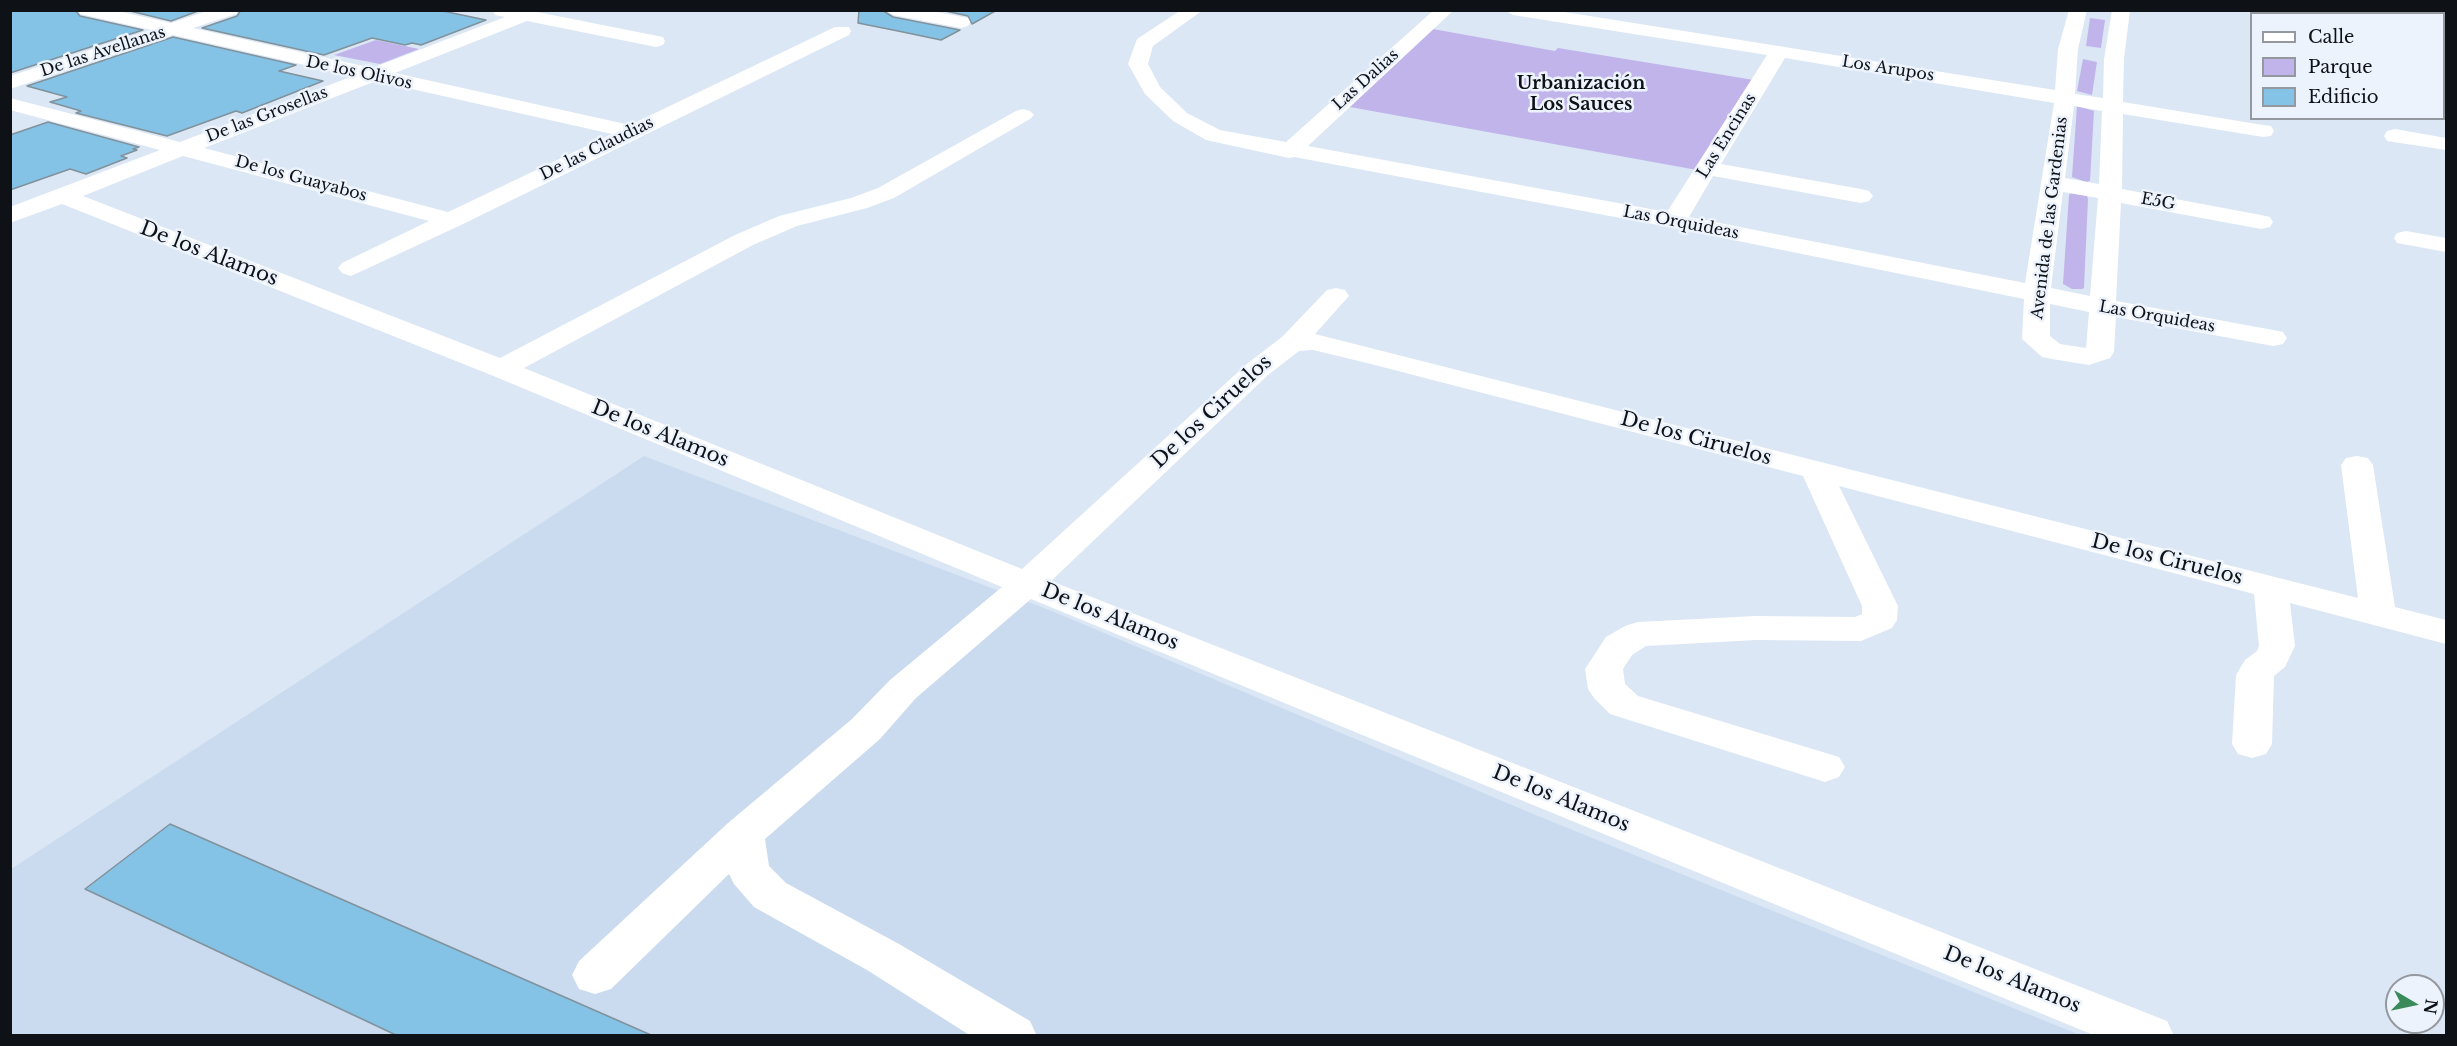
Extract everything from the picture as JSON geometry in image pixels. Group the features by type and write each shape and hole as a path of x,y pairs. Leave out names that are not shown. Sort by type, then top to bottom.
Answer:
{"street":[{"name":"De los Olivos","path":"87,10 632,132"},
{"name":"De las Avellanas","path":"10,83 162,28 203,10"},
{"name":"De las Avellanas","path":"10,72 230,10"},
{"path":"497,10 656,41"},
{"name":"Las Orquideas","path":"1194,10 1144,43 1138,64 1152,90 1180,117 1214,135 1289,151 1674,221 2104,308 2273,338"},
{"name":"Las Dalias","path":"1289,151 1445,10"},
{"name":"Los Arupos","path":"1513,10 2065,97 2263,131"},
{"path":"877,21 895,11 961,22"},
{"path":"2078,11 2120,15"},
{"name":"Avenida de las Gardenias","path":"2078,11 2068,49 2065,97 2037,294 2036,339 2052,351 2088,357 2100,352 2110,192 2115,55 2120,15"},
{"name":"De las Grosellas","path":"10,216 524,16"},
{"name":"De las Claudias","path":"351,268 842,31"},
{"path":"2068,49 2115,55"},
{"name":"Las Encinas","path":"1674,221 1779,51"},
{"name":"De los Guayabos","path":"10,104 452,220"},
{"path":"501,369 744,240 788,222 859,203 886,193 1023,115"},
{"path":"2395,136 2446,144"},
{"path":"1707,168 1862,196"},
{"name":"E5G","path":"2054,183 2261,222"},
{"name":"De los Alamos","path":"70,199 501,369 1027,584 2150,1035"},
{"path":"2406,238 2446,246"},
{"path":"1292,343 1336,296"},
{"name":"De los Ciruelos","path":"595,975 743,834 866,729 903,689 1027,584 1258,369 1292,343 1312,342 1336,346 2446,632"},
{"path":"2357,465 2378,615"},
{"path":"1816,470 1880,606 1879,620 1861,629 1756,628 1638,634 1619,646 1604,669 1607,688 1624,705 1825,766"},
{"path":"2252,744 2255,675 2258,669 2272,658 2277,646 2271,587"},
{"path":"743,834 749,872 770,895 883,957 1013,1035"}],"shaded area":[{"path":"644,456 1052,611 1538,816 2080,1035 11,1036 11,869"}],"green space":[{"path":"2090,18 2105,20 2101,48 2086,46"},
{"path":"1433,29 1555,51 1558,48 1754,80 1697,170 1339,105"},
{"path":"376,40 419,49 380,64 334,55"},
{"path":"2083,59 2097,62 2092,95 2077,91"},
{"path":"2077,106 2094,111 2090,181 2086,182 2072,177"},
{"path":"2071,193 2087,196 2088,199 2084,288 2082,289 2072,289 2063,284 2069,195"}],"building":[{"path":"10,10 75,10 80,16 143,30 10,73"},
{"path":"126,10 201,10 171,21"},
{"path":"241,10 438,10 486,20 421,45 412,43 405,45 372,38 324,55 202,28 237,16"},
{"path":"859,10 882,10 893,17 960,30 941,40 858,23"},
{"path":"941,10 997,10 972,24 968,16"},
{"path":"173,37 296,65 279,71 323,81 242,113 236,111 167,136 76,113 81,111 50,102 67,97 27,86"},
{"path":"48,122 139,147 121,156 127,158 86,174 70,169 10,190 10,135"},
{"path":"170,824 651,1035 396,1035 85,889"}],"district":[{"name":"Urbanización Los Sauces","path":"1581,94"}]}
